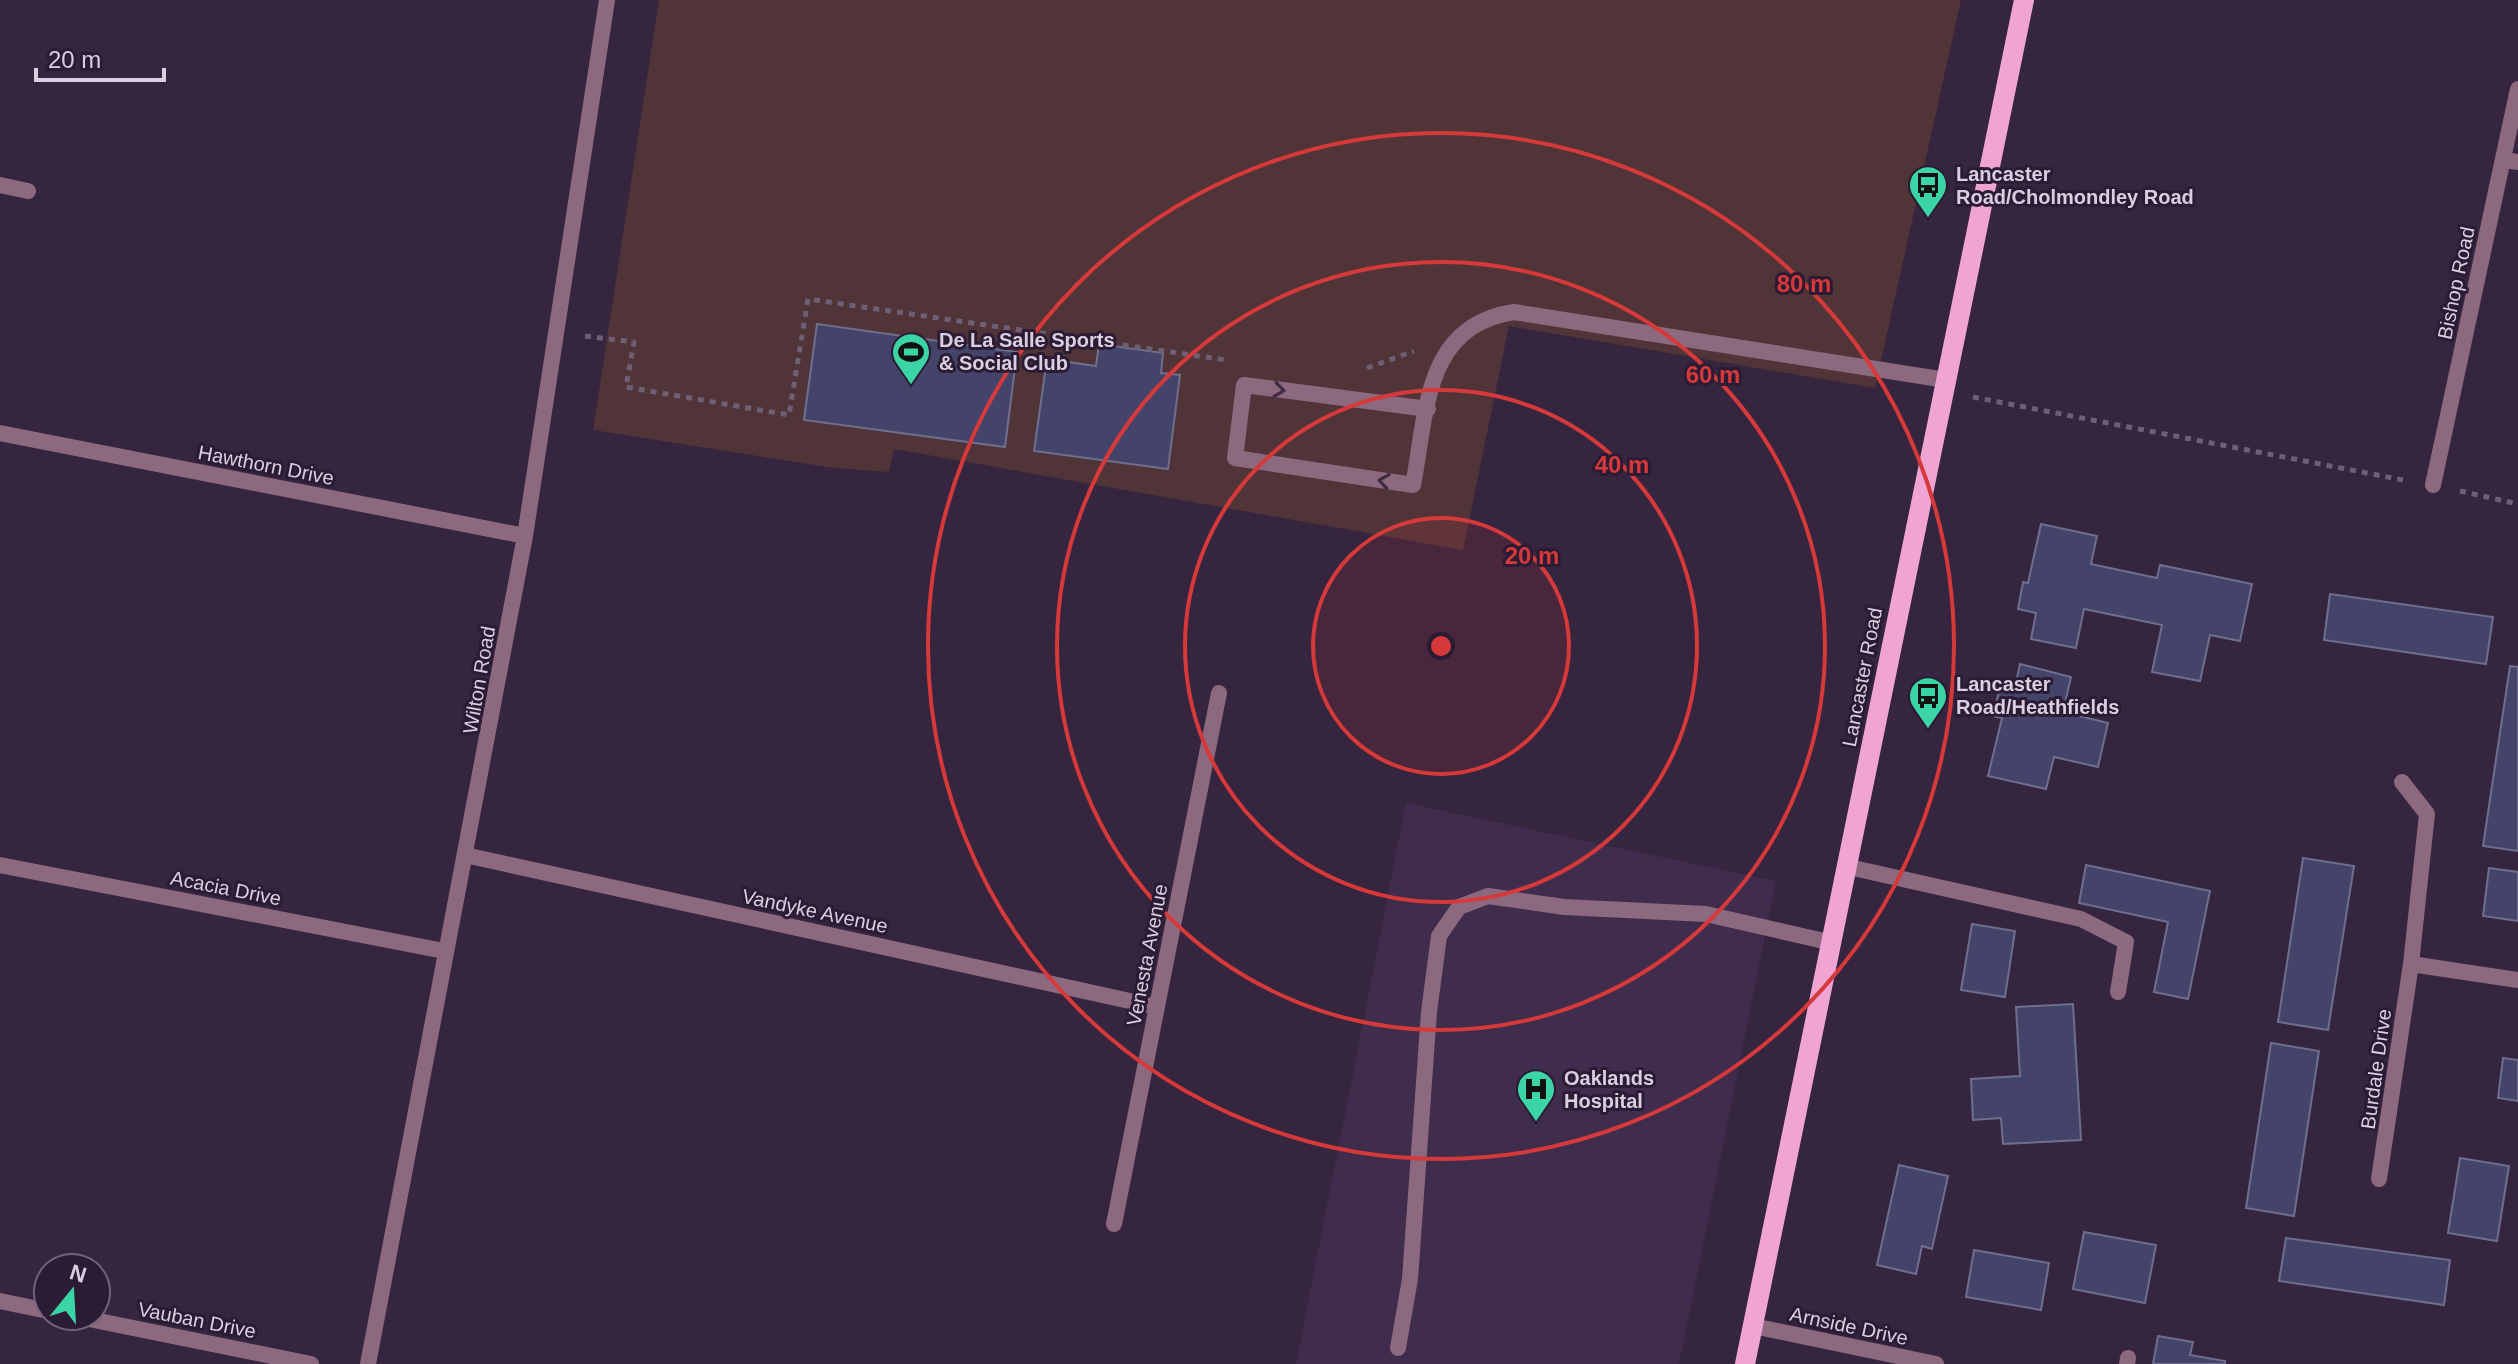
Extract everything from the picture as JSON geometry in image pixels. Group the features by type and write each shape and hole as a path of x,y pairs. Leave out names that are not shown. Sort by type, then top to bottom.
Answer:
{"main road":[{"name":"Lancaster Road","path":"1745,1364 2024,0"}],"street":[{"name":"Wilton Road","path":"368,1364 525,536 607,0"},
{"name":"Bishop Road","path":"2433,485 2511,161 2518,89"},
{"path":"0,185 28,191"},
{"path":"1428,409 1244,385 1235,458 1413,485 1440,360 1449,345 1476,322 1514,312 1945,386"},
{"name":"Hawthorn Drive","path":"0,433 525,536"},
{"name":"Venesta Avenue","path":"1114,1224 1219,693"},
{"name":"Burdale Drive","path":"2379,1179 2411,964 2427,814 2402,782"},
{"name":"Vandyke Avenue","path":"465,855 1157,1007"},
{"name":"Acacia Drive","path":"0,865 444,951"},
{"path":"1849,867 2081,919 2126,942 2118,992"},
{"path":"1398,1348 1410,1279 1429,1012 1439,936 1447,919 1459,907 1488,896 1564,907 1706,914 1833,943"},
{"path":"2411,964 2518,980"},
{"path":"0,1301 32,1308"},
{"name":"Vauban Drive","path":"112,1324 311,1364"},
{"name":"Arnside Drive","path":"1753,1326 1936,1364"}],"path":[{"path":"558,332 634,342 626,387 789,415 808,299 1235,361"},
{"path":"1354,371 1392,361 1413,351 1423,341"},
{"path":"1945,386 2518,504"}],"shaded area":[{"path":"659,0 1961,0 1875,388 1509,326 1463,550 894,449 889,472 834,468 593,430"},
{"name":"Oaklands Hospital","path":"1406,803 1776,881 1679,1364 1296,1364"}],"building":[{"name":"De La Salle Sports & Social Club","path":"817,324 1017,352 1005,447 804,420"},
{"path":"1099,344 1163,353 1161,373 1180,375 1168,469 1034,451 1047,359 1096,366"},
{"path":"2041,524 2097,536 2091,564 2157,578 2160,565 2252,584 2240,641 2210,635 2200,681 2152,672 2162,625 2084,609 2076,648 2031,639 2036,613 2018,609 2023,582 2028,583"},
{"path":"2330,594 2493,617 2486,664 2324,640"},
{"path":"2020,664 2071,677 2063,712 2108,723 2098,767 2054,757 2046,789 1988,776 2002,718 1993,716 2000,687 2014,691"},
{"path":"2510,666 2518,667 2518,851 2483,846"},
{"path":"2303,858 2354,866 2328,1030 2278,1022"},
{"path":"2086,865 2210,891 2188,999 2154,992 2168,922 2079,903"},
{"path":"2489,868 2518,872 2518,921 2483,916"},
{"path":"1972,924 2015,931 2005,997 1961,990"},
{"path":"2073,1004 2081,1140 2003,1144 2001,1118 1973,1120 1971,1079 2020,1076 2016,1007"},
{"path":"2271,1043 2319,1051 2294,1216 2246,1208"},
{"path":"2503,1058 2518,1060 2518,1101 2498,1098"},
{"path":"2460,1158 2509,1166 2497,1241 2448,1233"},
{"path":"1899,1165 1948,1176 1932,1249 1922,1246 1916,1274 1877,1265"},
{"path":"2084,1232 2156,1245 2145,1303 2073,1289"},
{"path":"2286,1238 2450,1260 2444,1305 2279,1281"},
{"path":"1974,1250 2049,1263 2041,1310 1966,1297"},
{"path":"2158,1336 2193,1342 2190,1355 2225,1361 2225,1364 2153,1364"}],"place":[{"name":"Lancaster Road/Cholmondley Road","path":"1928,219"},
{"name":"De La Salle Sports & Social Club","path":"911,386"},
{"name":"Lancaster Road/Heathfields","path":"1928,730"},
{"name":"Oaklands Hospital","path":"1536,1123"}]}
